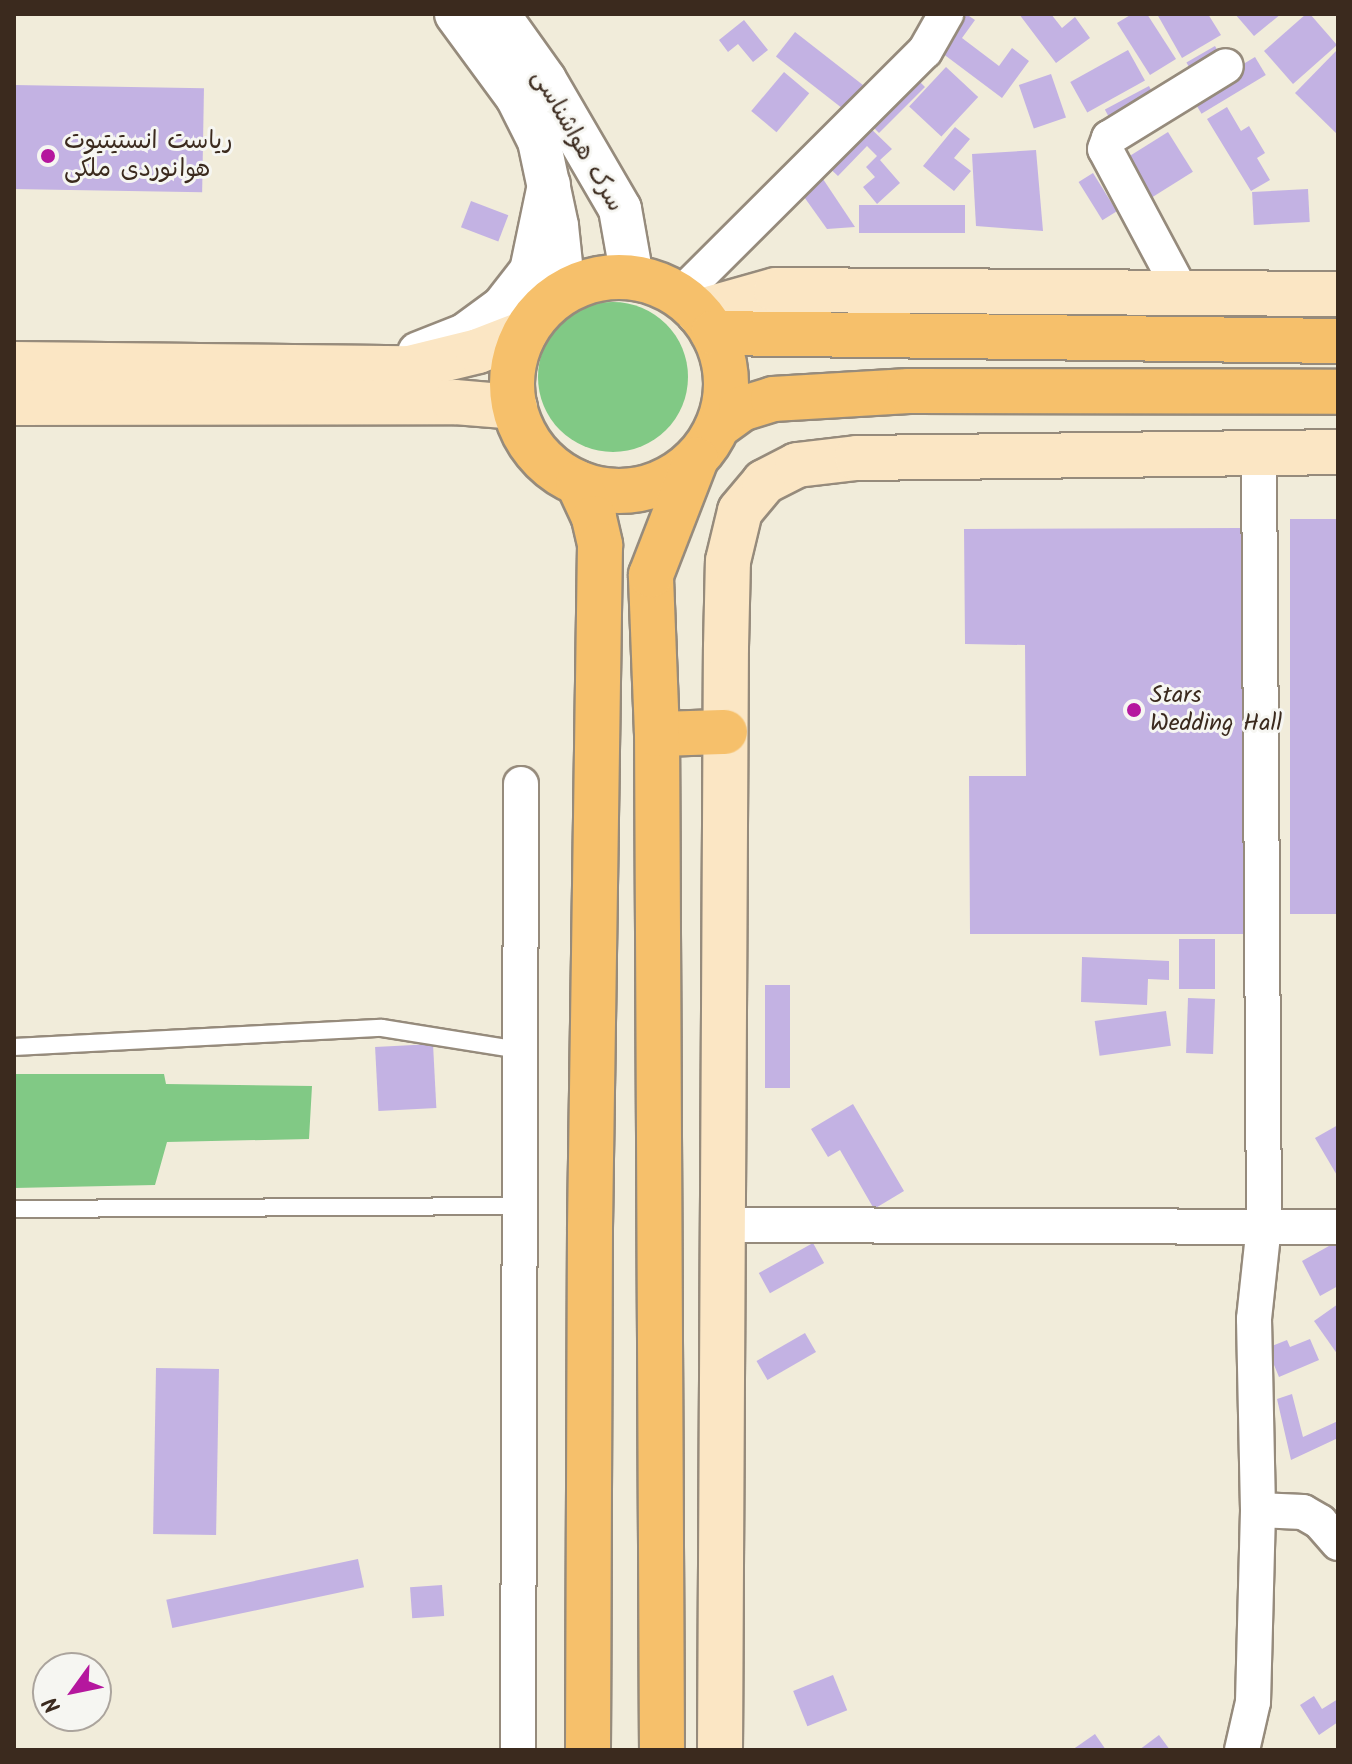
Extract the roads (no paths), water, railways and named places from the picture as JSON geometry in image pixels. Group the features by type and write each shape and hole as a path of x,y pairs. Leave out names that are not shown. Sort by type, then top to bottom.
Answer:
{"main road":[{"path":"662,1750 657,734 651,575 707,443 726,395 724,363 697,313 657,284 632,277 606,277 582,283 564,292 540,311 525,333 515,356 512,382 515,407 523,431 537,453 556,471 578,483 609,491 640,489 671,479 707,443 741,409 773,399 909,391 1338,392"},
{"path":"697,313 776,290 1338,294"},
{"path":"697,313 1338,341"},
{"path":"14,364 263,364 409,368 478,351 525,333"},
{"path":"14,403 455,402 515,407"},
{"path":"720,1750 725,732 728,561 740,511 764,482 797,465 857,458 1338,452"},
{"path":"578,483 594,518 600,545 588,1750"},
{"path":"657,734 725,732"}],"street":[{"name":"سرک هواشناسی","path":"456,14 517,97 539,141 549,185 564,292"},
{"name":"سرک هواشناسی","path":"498,14 545,80 620,209 632,277"},
{"path":"697,313 925,51 946,14"},
{"path":"1182,293 1105,149 1109,138 1226,66"},
{"path":"263,364 308,356 413,355 465,335 503,307 531,271 549,185"},
{"path":"1242,1750 1253,1702 1258,1510 1254,1319 1264,1226 1259,451"},
{"path":"518,1750 521,784"},
{"path":"721,1225 1338,1227"},
{"path":"1258,1510 1303,1512 1320,1522 1338,1543"}],"lane":[{"path":"14,1047 382,1028 520,1050"},
{"path":"14,1209 519,1206"}],"place":[{"name":"ریاست انستیتیوت هوانوردی ملکی","path":"48,156"},
{"name":"Stars Wedding Hall","path":"1134,710"}]}
